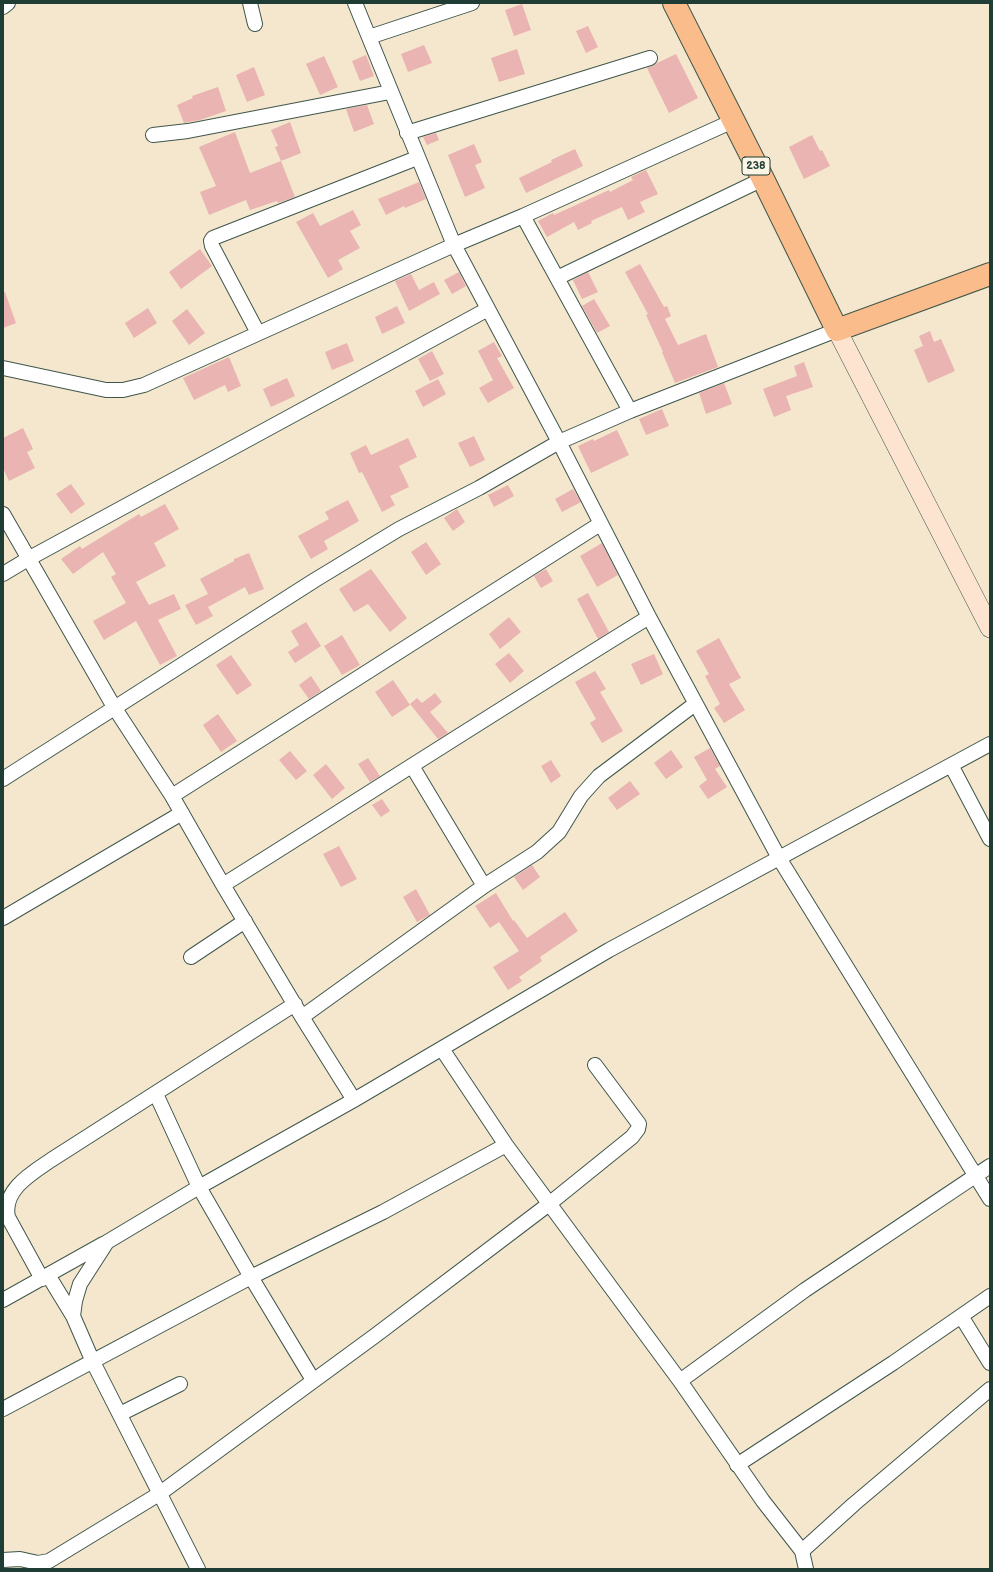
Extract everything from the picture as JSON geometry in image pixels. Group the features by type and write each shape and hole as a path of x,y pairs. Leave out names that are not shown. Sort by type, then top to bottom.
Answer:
{"main road":[{"name":"238","path":"674,3 837,330"},
{"path":"990,274 837,330 990,628"}],"street":[{"path":"3,7 8,3"},
{"path":"250,3 256,24"},
{"path":"355,3 390,92 454,245 559,442 649,617 779,858 990,1199"},
{"path":"369,37 472,3"},
{"path":"407,133 650,58"},
{"path":"152,135 188,131 390,92"},
{"path":"3,368 93,388 115,391 132,389 153,382 258,333 733,121"},
{"path":"258,333 212,246 211,241 213,238 417,158"},
{"path":"557,278 763,179"},
{"path":"523,216 630,411"},
{"path":"3,574 488,309"},
{"path":"3,779 315,580 399,529 479,488 559,442 630,411 837,330"},
{"path":"3,514 114,707 172,796 302,1017 354,1100"},
{"path":"172,796 600,524"},
{"path":"223,885 500,709 649,617"},
{"path":"302,1017 484,886 537,852 552,839 566,822 581,796 599,776 696,704"},
{"path":"3,1300 354,1100 609,950 990,744"},
{"path":"951,765 990,839"},
{"path":"412,766 484,886"},
{"path":"3,918 182,813"},
{"path":"191,957 245,921"},
{"path":"198,1569 93,1362 73,1316 45,1277 8,1217 7,1207 11,1195 26,1178 51,1160 295,1004"},
{"path":"442,1049 506,1145 680,1381 763,1501 802,1550 806,1569"},
{"path":"3,1560 20,1559 38,1563 49,1561 160,1494 313,1380 376,1336 549,1204 632,1137 639,1128 638,1121 595,1065"},
{"path":"156,1094 199,1187 313,1380"},
{"path":"3,1409 251,1277 383,1212 506,1145"},
{"path":"680,1381 805,1290 990,1166"},
{"path":"73,1316 75,1301 80,1284 107,1242"},
{"path":"737,1464 893,1363 990,1296"},
{"path":"961,1316 990,1362"},
{"path":"120,1414 180,1384"},
{"path":"802,1550 990,1389"}],"building":[{"path":"522,4 531,30 514,36 505,10"},
{"path":"588,26 598,47 586,53 576,31"},
{"path":"424,45 432,63 408,72 401,54"},
{"path":"517,49 525,74 499,82 491,58"},
{"path":"676,54 698,98 669,113 647,68"},
{"path":"366,55 374,76 360,81 352,61"},
{"path":"324,56 338,87 320,95 306,64"},
{"path":"254,67 265,95 247,102 236,75"},
{"path":"218,87 226,111 200,120 184,123 177,105 193,98 192,96"},
{"path":"367,105 374,124 354,132 346,109"},
{"path":"290,122 301,153 281,161 275,147 278,146 271,130"},
{"path":"235,132 250,173 281,161 295,197 250,210 246,200 209,215 200,192 216,186 199,147"},
{"path":"436,133 439,140 427,145 423,137"},
{"path":"812,135 830,166 804,179 789,147"},
{"path":"474,144 482,162 475,165 485,188 465,197 448,155"},
{"path":"575,149 583,166 526,193 519,178 552,162 551,160"},
{"path":"646,170 658,194 640,202 645,212 628,220 622,207 591,221 592,223 578,230 574,222 547,237 538,221 553,213 554,215 609,190 610,192 633,180 631,177"},
{"path":"419,182 426,199 405,208 404,206 386,215 378,199"},
{"path":"353,210 361,225 350,231 360,248 338,260 343,269 328,278 296,222 313,213 320,226"},
{"path":"200,249 212,266 181,289 169,272"},
{"path":"640,264 664,307 667,306 671,316 665,319 678,345 706,334 718,367 675,383 646,315 648,314 625,272"},
{"path":"459,272 466,286 452,294 444,280"},
{"path":"588,272 598,292 582,299 573,280"},
{"path":"411,274 419,290 434,282 440,294 409,311 395,281"},
{"path":"3,292 5,292 16,323 3,328"},
{"path":"594,299 610,326 597,333 582,306"},
{"path":"397,306 405,323 382,334 375,317"},
{"path":"148,308 157,323 134,338 125,323"},
{"path":"187,309 205,333 189,345 172,321"},
{"path":"930,331 934,342 941,339 955,371 928,383 914,350 923,346 919,336"},
{"path":"494,342 502,356 497,358 514,388 488,403 479,388 493,380 478,351"},
{"path":"347,343 354,361 332,370 325,352"},
{"path":"432,351 444,374 430,381 418,359"},
{"path":"229,357 241,386 228,392 225,385 194,400 183,378"},
{"path":"804,362 813,387 786,396 791,410 774,417 763,389 797,376 794,366"},
{"path":"287,378 295,396 271,407 263,389"},
{"path":"438,379 446,394 423,407 415,391"},
{"path":"724,383 732,404 706,414 699,393"},
{"path":"662,409 669,426 646,435 639,419"},
{"path":"23,428 33,449 27,452 35,468 9,481 3,468 3,438"},
{"path":"617,430 629,455 591,473 578,446 593,439 594,441"},
{"path":"474,436 485,460 470,467 458,443"},
{"path":"408,438 417,457 399,466 409,487 390,496 395,505 382,512 362,472 359,473 350,453 366,445 371,455"},
{"path":"71,484 85,504 71,514 56,494"},
{"path":"508,485 514,496 494,507 488,495"},
{"path":"573,489 581,502 562,512 555,499"},
{"path":"348,500 359,521 324,541 328,549 311,559 298,536 329,519 325,512"},
{"path":"165,504 179,529 154,543 166,566 136,582 149,605 174,594 181,609 158,620 177,656 160,665 136,621 104,640 93,621 126,603 111,577 116,574 103,552 73,574 61,559 80,546 82,549 139,514 141,517"},
{"path":"457,509 465,522 453,531 444,518"},
{"path":"426,542 441,564 426,575 411,552"},
{"path":"602,543 618,575 597,587 580,556"},
{"path":"249,553 264,589 249,595 245,587 208,607 213,616 196,625 185,605 208,594 200,579 234,561 234,559"},
{"path":"371,569 407,618 390,632 368,604 354,612 339,589"},
{"path":"546,569 553,581 541,588 534,576"},
{"path":"588,593 609,632 598,639 577,599"},
{"path":"509,617 521,632 500,649 489,634"},
{"path":"306,622 321,646 295,663 288,652 299,645 291,631"},
{"path":"342,635 360,665 342,675 324,646"},
{"path":"719,638 741,678 729,684 745,710 724,723 714,708 720,704 705,676 709,674 696,651"},
{"path":"509,653 524,671 510,683 495,664"},
{"path":"654,654 663,674 641,685 631,664"},
{"path":"231,655 252,685 237,695 216,665"},
{"path":"595,671 606,689 600,692 623,731 602,743 590,723 596,719 575,682"},
{"path":"311,676 321,691 309,699 299,685"},
{"path":"393,680 410,705 392,717 375,692"},
{"path":"435,693 442,702 430,712 448,733 438,739 410,704 417,698 422,703"},
{"path":"218,714 237,741 221,752 203,725"},
{"path":"710,748 720,766 715,769 727,787 708,799 699,786 707,780 694,757"},
{"path":"671,750 683,767 666,779 654,763"},
{"path":"290,751 307,771 296,780 279,760"},
{"path":"368,758 380,776 370,782 358,764"},
{"path":"551,760 561,776 551,783 541,766"},
{"path":"326,764 345,788 332,799 313,775"},
{"path":"630,781 640,794 617,810 608,798"},
{"path":"382,799 390,811 381,817 372,805"},
{"path":"339,846 357,879 341,887 323,854"},
{"path":"532,865 540,877 523,890 514,877"},
{"path":"416,889 430,915 417,922 403,897"},
{"path":"496,893 513,921 514,920 527,938 565,912 578,931 540,957 542,961 519,977 522,981 508,990 493,967 519,951 499,922 490,928 475,906"}]}
